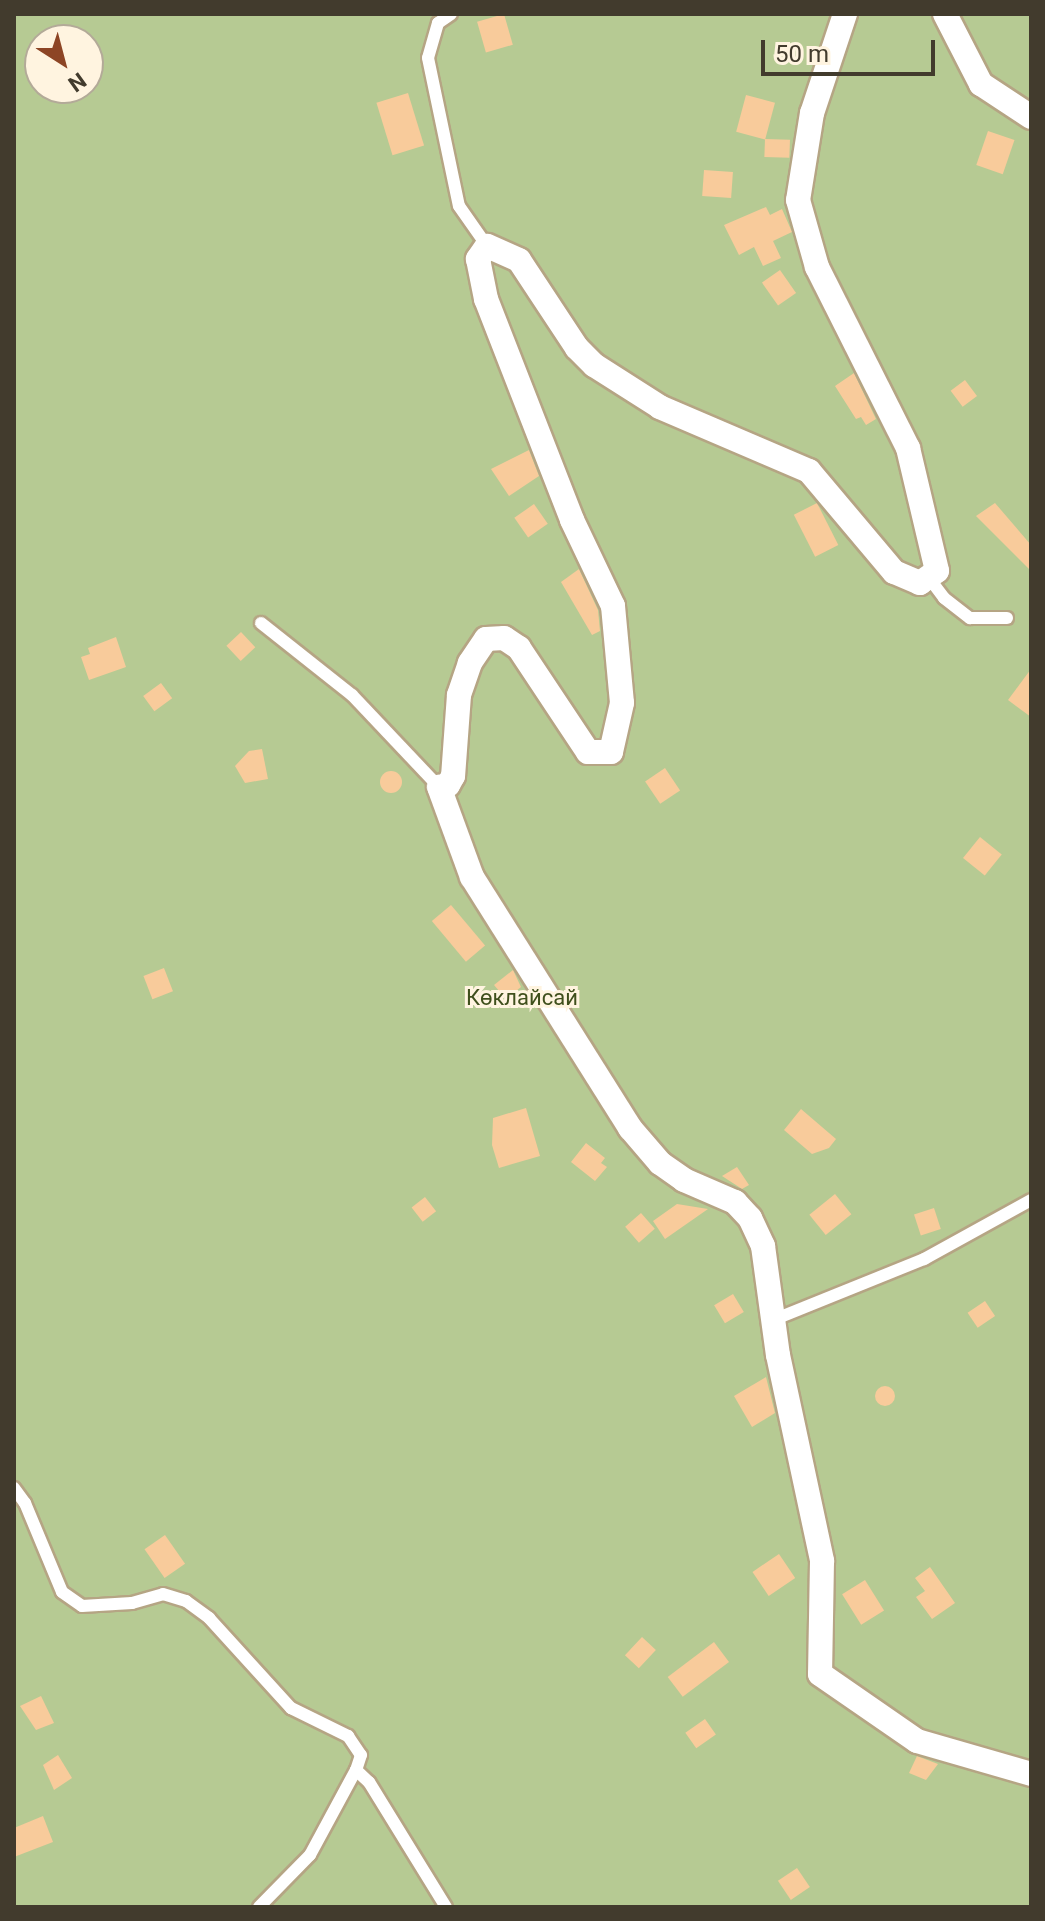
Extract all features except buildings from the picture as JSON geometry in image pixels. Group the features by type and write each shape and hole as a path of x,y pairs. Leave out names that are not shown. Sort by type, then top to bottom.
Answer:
{"street":[{"path":"845,14 812,113 798,200 817,267 908,448 939,563 929,578 913,582 894,572 809,471 660,407 594,365 577,348 519,260 487,246 478,259 486,299 572,520 613,606 622,703 611,752 588,752 519,648 504,638 486,639 470,663 459,695 453,776 439,787 472,877 630,1128 660,1163 684,1180 735,1202 750,1218 763,1246 773,1320 822,1561 820,1674 917,1741 1031,1774"},
{"path":"945,14 981,84 1031,117"}],"lane":[{"path":"451,14 438,23 428,58 459,206 487,246"},
{"path":"929,578 944,598 970,618 1007,618"},
{"path":"261,623 352,695 439,787"},
{"path":"773,1320 924,1259 1031,1200"},
{"path":"14,1488 25,1503 62,1592 82,1606 132,1603 163,1594 186,1601 209,1618 291,1708 348,1736 361,1755 310,1855 259,1907"},
{"path":"356,1770 369,1782 446,1907"}],"green space":[{"name":"Көклайсай","path":"14,14 1031,14 1031,1907 14,1907"}]}
